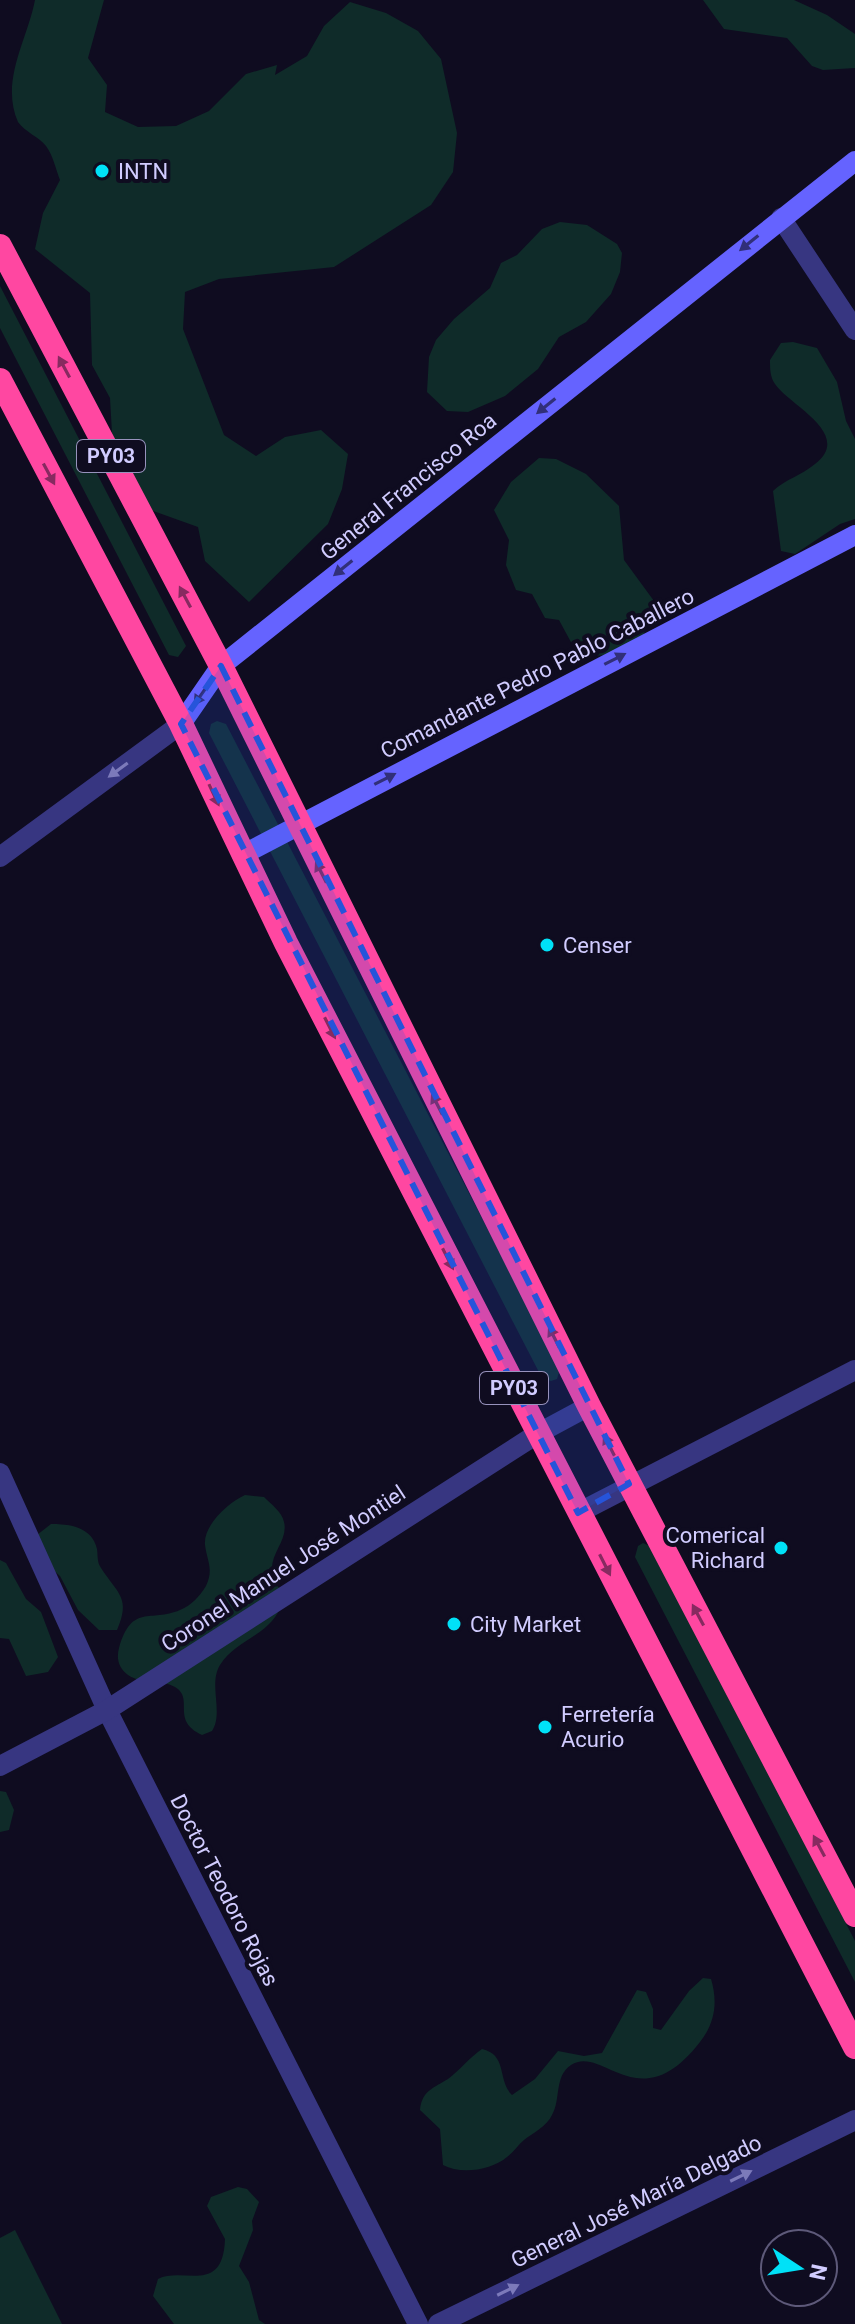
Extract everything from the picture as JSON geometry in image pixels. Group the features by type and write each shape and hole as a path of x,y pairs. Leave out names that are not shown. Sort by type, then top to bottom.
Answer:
{"highway":[{"name":"PY03","path":"0,246 221,666 589,1406 855,1915"},
{"name":"PY03","path":"0,380 181,724 242,855 537,1434 855,2047"}],"street":[{"name":"General Francisco Roa","path":"0,857 181,724 221,666 855,161"},
{"path":"781,218 855,330"},
{"name":"Comandante Pedro Pablo Caballero","path":"242,855 855,535"},
{"path":"578,1513 855,1370"},
{"name":"Coronel Manuel José Montiel","path":"0,1766 107,1710 537,1434 589,1406"},
{"name":"Doctor Teodoro Rojas","path":"0,1473 107,1710 418,2324"},
{"name":"General José María Delgado","path":"438,2324 855,2120"}],"highlighted area":[{"path":"221,666 629,1484 578,1513 181,724"}],"green space":[{"path":"35,0 104,0 88,58 107,85 105,112 138,127 176,126 209,111 246,74 277,65 275,75 307,56 324,26 350,2 386,13 418,31 441,59 457,133 453,172 431,205 334,267 219,279 185,292 183,329 224,435 256,456 285,437 321,430 348,454 342,489 328,524 249,602 205,561 198,527 131,503 112,433 110,398 92,365 90,293 35,249 43,213 60,180 48,150 18,122 13,107 13,76"},
{"path":"703,0 794,0 827,15 855,34 855,68 823,70 812,66 787,38 724,29"},
{"path":"560,222 587,225 617,244 622,253 620,272 611,294 586,322 559,337 538,369 505,396 468,412 447,411 427,392 429,357 436,340 454,319 490,288 501,263 517,255 542,229"},
{"path":"0,286 186,646 178,657 169,655 0,328"},
{"path":"793,342 817,348 837,382 846,421 855,439 855,519 840,524 795,554 781,551 773,491 815,464 825,453 827,442 815,421 782,392 772,378 770,360 781,343"},
{"path":"539,458 556,459 586,474 619,506 624,560 654,601 643,637 607,655 579,657 559,620 545,618 532,594 516,590 506,565 509,540 494,510 511,482"},
{"path":"217,721 226,724 560,1369 557,1379 542,1378 209,733 211,724"},
{"path":"245,1495 264,1497 283,1518 285,1531 275,1554 272,1572 283,1593 275,1617 220,1665 215,1681 215,1724 212,1731 202,1735 187,1723 181,1692 170,1685 128,1675 119,1663 118,1652 124,1634 136,1620 180,1610 201,1594 210,1575 205,1545 208,1530 225,1509"},
{"path":"51,1524 79,1528 94,1542 100,1566 123,1603 117,1630 99,1630 78,1610 60,1576 33,1552 37,1535"},
{"path":"643,1543 652,1547 855,1941 855,1982 635,1557 638,1546"},
{"path":"0,1560 6,1563 26,1599 41,1612 58,1657 48,1672 26,1676 9,1639 0,1638"},
{"path":"0,1791 6,1792 14,1810 9,1830 0,1832"},
{"path":"703,1978 711,1979 713,1988 715,2004 712,2020 700,2042 678,2065 659,2076 641,2078 583,2061 571,2065 562,2075 550,2119 507,2157 476,2170 458,2170 443,2165 440,2129 420,2110 421,2103 430,2090 448,2079 482,2049 496,2057 512,2095 535,2079 558,2051 584,2056 602,2053 637,1990 646,1992 653,2009 653,2028 661,2030 689,1991"},
{"path":"238,2187 247,2189 259,2202 252,2221 253,2230 239,2266 249,2282 259,2320 265,2324 174,2324 153,2296 158,2279 200,2276 217,2267 223,2257 225,2239 207,2206 211,2197"},
{"path":"15,2230 62,2324 0,2324 0,2238"}],"place":[{"name":"INTN","path":"102,171"},
{"name":"Censer","path":"547,945"},
{"name":"Comerical Richard","path":"781,1548"},
{"name":"City Market","path":"454,1624"},
{"name":"Ferretería Acurio","path":"545,1727"}]}
